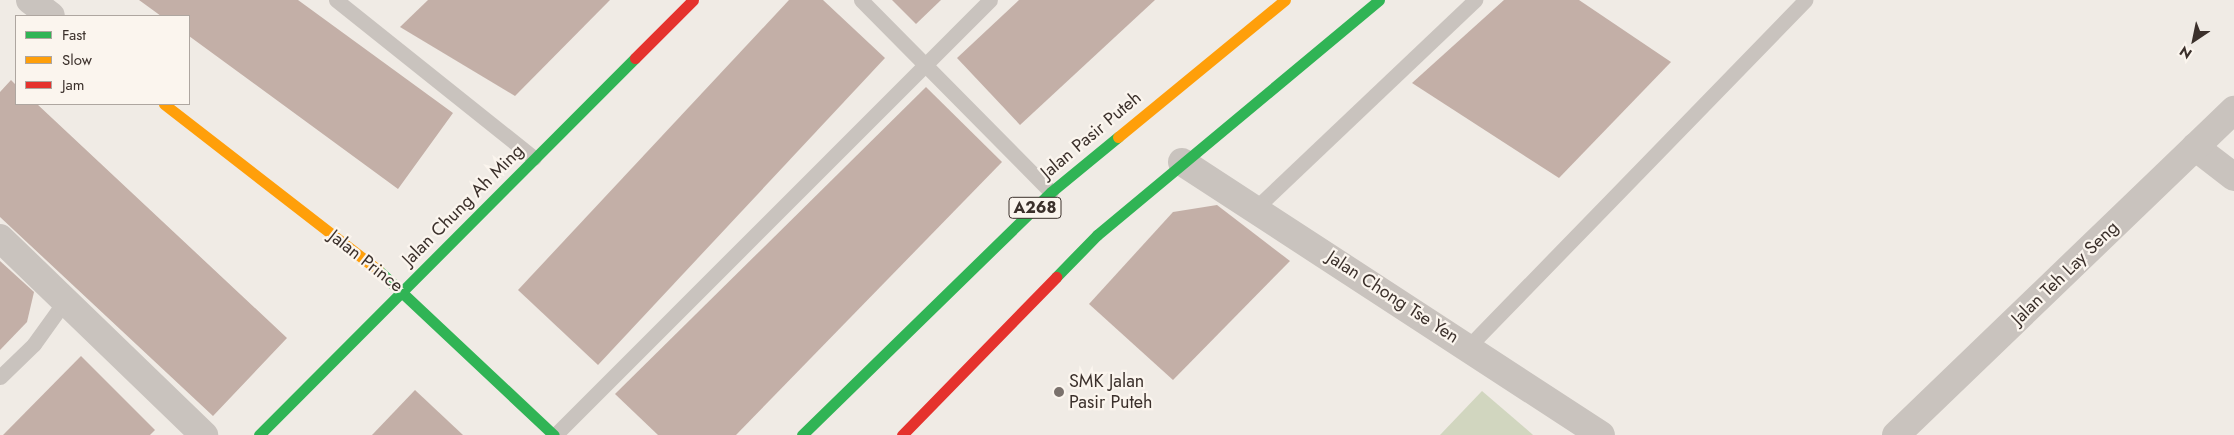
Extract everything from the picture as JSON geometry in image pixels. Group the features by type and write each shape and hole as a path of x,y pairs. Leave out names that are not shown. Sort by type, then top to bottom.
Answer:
{"main road":[{"name":"Jalan Chung Ah Ming","path":"259,435 693,0"},
{"name":"Jalan Pasir Puteh","path":"802,435 1051,192 1285,0"},
{"path":"902,435 1096,235 1379,0"},
{"name":"Jalan Prince","path":"165,105 403,289 554,435"}],"street":[{"path":"30,0 50,15"},
{"name":"Jalan Teh Lay Seng","path":"1896,435 2234,110"},
{"path":"2195,148 2234,177"},
{"name":"Jalan Chong Tse Yen","path":"1182,162 1257,208 1601,435"},
{"path":"0,238 67,298 204,435"}],"lane":[{"path":"336,0 534,158"},
{"path":"861,0 1051,192"},
{"path":"554,435 990,0"},
{"path":"1257,208 1475,0"},
{"path":"1468,347 1806,0"},
{"path":"0,377 34,344 67,298"}],"green space":[{"path":"1482,391 1532,434 1533,435 1440,435"}],"building":[{"path":"139,0 298,0 453,113 398,189 190,37 190,15 160,15"},
{"path":"428,0 610,0 515,96 400,27"},
{"path":"789,0 823,0 885,58 598,365 518,290"},
{"path":"892,0 941,0 916,24"},
{"path":"1019,0 1155,0 1020,125 957,58"},
{"path":"1504,0 1579,0 1671,62 1559,178 1412,83"},
{"path":"11,80 15,84 15,105 38,105 287,338 213,416 0,217 0,92"},
{"path":"926,87 1002,162 736,435 658,435 615,394"},
{"path":"1217,205 1290,261 1173,380 1089,304 1173,212"},
{"path":"0,261 34,292 27,322 0,350"},
{"path":"81,356 155,430 150,435 3,435"},
{"path":"415,390 463,435 372,435"}],"traffic: fast":[{"path":"1056,277 1097,235 1379,0"},
{"path":"259,435 635,58"},
{"path":"802,435 1051,192 1118,137"},
{"path":"378,270 554,435"}],"traffic: slow":[{"path":"1118,137 1285,0"},
{"path":"165,105 378,270"}],"traffic: jam":[{"path":"635,58 693,0"},
{"path":"902,435 1056,277"}],"place":[{"name":"SMK Jalan Pasir Puteh","path":"1059,392"}]}
